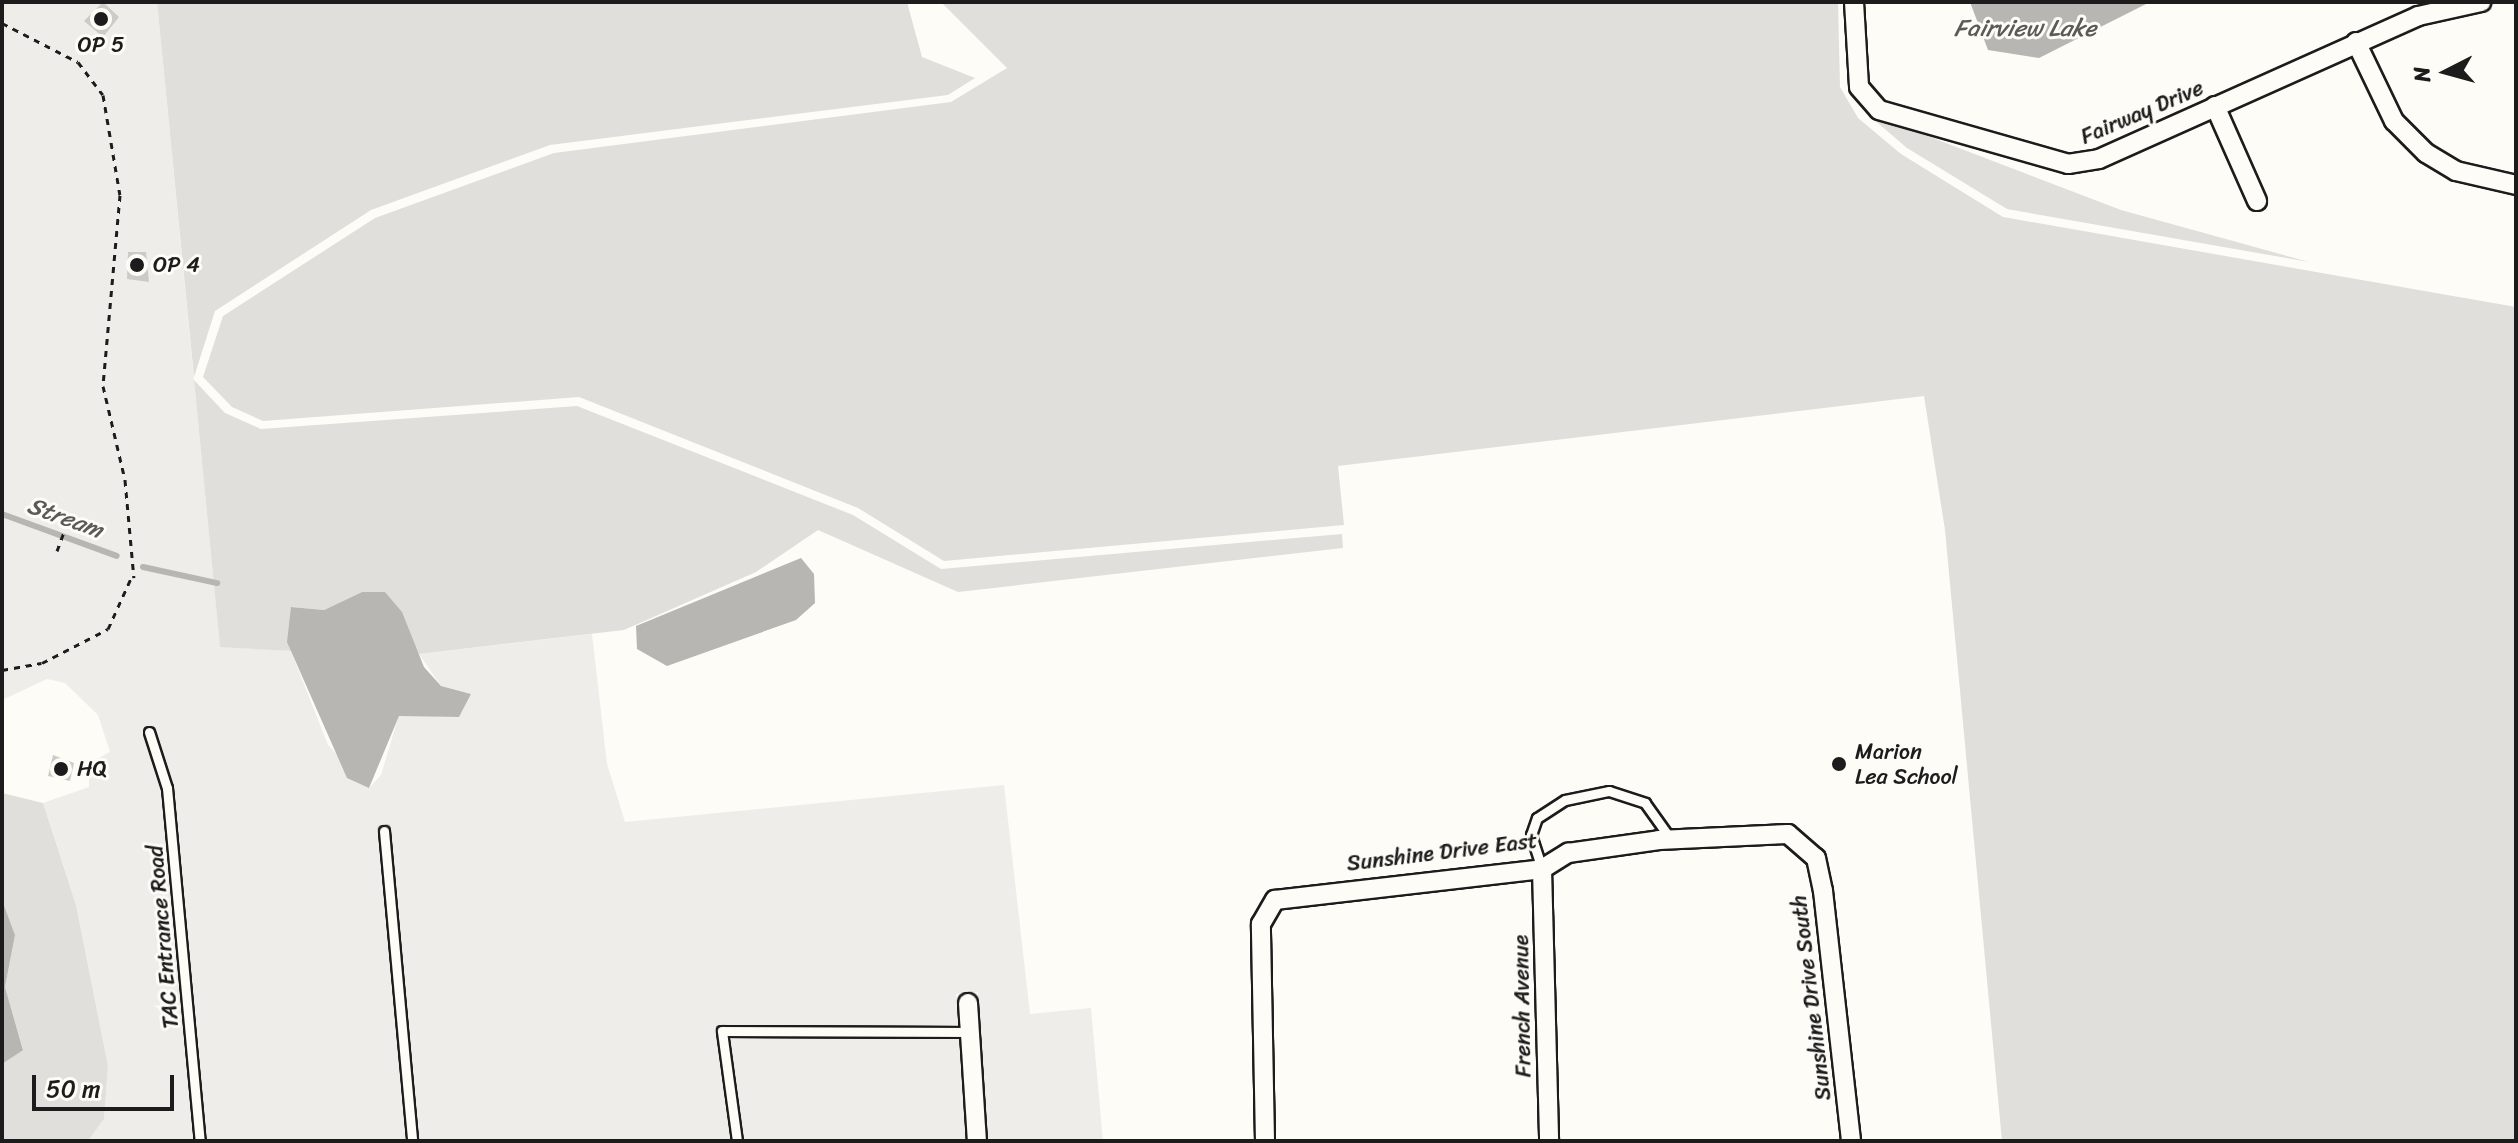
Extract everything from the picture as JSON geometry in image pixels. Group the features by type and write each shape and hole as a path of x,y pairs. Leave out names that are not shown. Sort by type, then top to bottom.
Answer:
{"street":[{"name":"Fairway Drive","path":"1854,2 1859,87 1867,101 2049,162 2099,159 2418,16 2481,2"},
{"path":"2356,42 2394,121 2426,153 2456,171 2516,185"},
{"path":"2215,106 2257,201"},
{"name":"Sunshine Drive East","path":"1265,1141 1266,910 1289,893 1542,869 1568,853 1672,840 1788,834 1812,852"},
{"name":"Sunshine Drive South","path":"1812,852 1823,891 1851,1141"},
{"name":"French Avenue","path":"1542,869 1549,1141"},
{"path":"968,1003 977,1141"}],"lane":[{"name":"TAC Entrance Road","path":"149,732 167,788 200,1141"},
{"path":"1542,869 1531,835 1537,818 1565,800 1609,791 1645,803 1672,840"},
{"path":"384,831 412,1141"},
{"path":"737,1141 722,1031 969,1032"}],"path":[{"path":"2,23 78,62 103,95 120,195 103,386 125,480 134,578"},
{"path":"57,551 70,516"},
{"path":"2,670 43,663 108,629 134,572"}],"shaded area":[{"path":"2,2 157,2 220,646 291,651 328,745 369,788 381,775 399,715 459,717 471,694 441,686 419,654 592,634 607,764 625,822 1004,785 1030,1014 1091,1008 1103,1141 988,1141 978,992 956,994 966,1141 88,1141 104,1119 108,1066 76,905 43,803 89,787 89,763 110,752 98,715 65,683 47,679 2,700"},
{"path":"157,2 907,2 922,57 975,78 948,95 550,145 371,210 215,311 194,377"},
{"path":"941,2 1838,2 1840,87 1858,118 1901,154 2003,217 2516,307 2516,1141 2002,1141 1945,530 1924,396 1338,466 1344,525 944,561 858,508 579,397 263,421 232,407 203,377 223,316 375,218 554,153 951,102 1007,68"},
{"path":"1865,112 2121,210 2309,262 2007,209 1907,148"},
{"path":"194,380 225,413 261,429 577,406 853,515 941,569 1342,534 1343,548 958,592 818,530 756,572 624,630 419,654 385,592 362,592 324,610 291,607 291,651 220,647"},
{"path":"2,793 43,803 76,905 108,1066 104,1119 88,1141 2,1141 2,1064 23,1049 5,987 15,935 2,900"}],"water":[{"name":"Fairview Lake","path":"1970,2 2150,2 2039,58 1988,50"},
{"path":"801,558 814,574 815,603 796,620 667,666 637,649 636,626"},
{"path":"362,592 385,592 402,612 424,667 441,686 471,694 459,717 399,716 369,788 347,778 287,642 291,607 324,610"},
{"path":"2,900 15,935 5,987 23,1050 2,1064"}],"building":[{"name":"OP 5","path":"103,2 119,17 103,37 84,21"},
{"name":"OP 4","path":"128,252 146,252 149,282 127,279"},
{"name":"HQ","path":"53,755 74,763 70,781 48,776"}],"waterway":[{"name":"Stream","path":"2,514 117,556"},
{"name":"Stream","path":"143,567 217,583"}],"place":[{"name":"OP 5","path":"101,19"},
{"name":"OP 4","path":"137,265"},
{"name":"Marion Lea School","path":"1839,764"},
{"name":"HQ","path":"61,769"}]}
